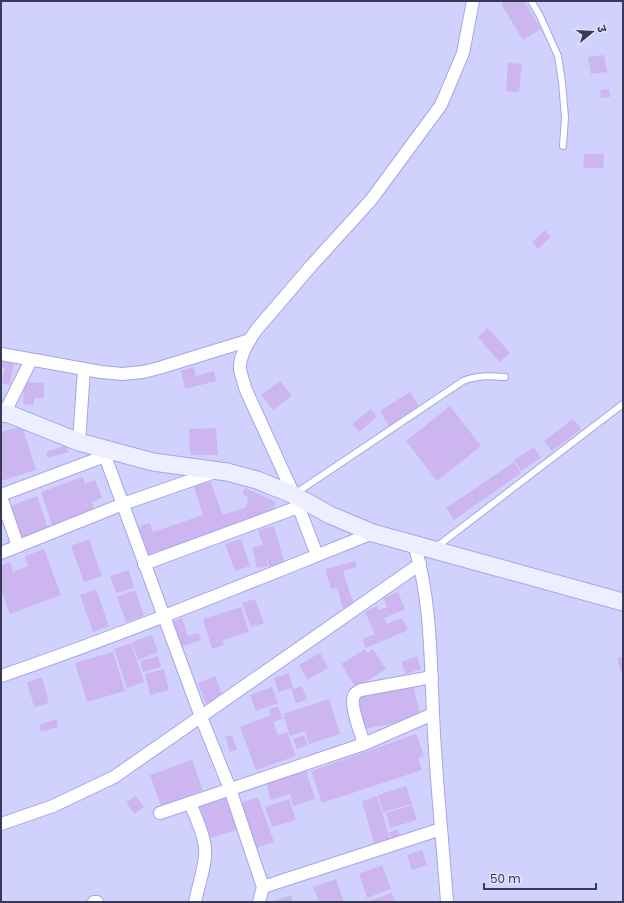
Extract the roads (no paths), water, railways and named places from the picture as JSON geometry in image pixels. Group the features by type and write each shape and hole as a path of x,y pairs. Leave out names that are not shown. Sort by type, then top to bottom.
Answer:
{"main road":[{"path":"4,415 107,453 153,462 227,472 257,480 296,501 373,532 623,602"}],"street":[{"path":"318,555 296,501 245,388 240,369 241,358 258,328 311,266 371,200 441,106 463,53 474,1"},
{"path":"1,354 84,369 122,374 143,372 159,368 250,340"},
{"path":"4,415 31,360"},
{"path":"79,442 84,369"},
{"path":"18,546 1,496 107,453 123,504 163,616 201,718 230,789 262,887 259,902"},
{"path":"1,553 123,504 218,471"},
{"path":"144,564 296,501"},
{"path":"1,676 163,616 373,532"},
{"path":"414,544 426,593 434,732 447,902"},
{"path":"1,824 53,806 114,777 201,718 420,564"},
{"path":"364,744 353,706 353,698 356,693 361,690 432,677"},
{"path":"160,814 364,744 433,714"},
{"path":"190,803 204,838 206,849 195,902"},
{"path":"262,887 441,829"}],"lane":[{"path":"531,1 539,14 558,56 565,118 563,146"},
{"path":"296,501 463,381 471,377 505,377"},
{"path":"433,550 623,404"}]}
